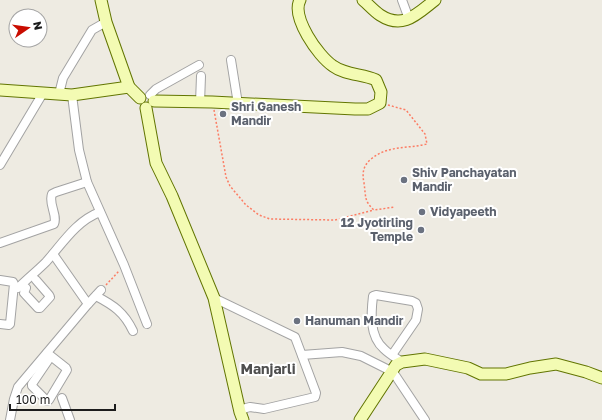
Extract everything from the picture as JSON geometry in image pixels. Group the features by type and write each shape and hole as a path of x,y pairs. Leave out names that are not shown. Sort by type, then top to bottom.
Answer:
{"street":[{"path":"101,0 106,22 129,87 148,100 362,109 368,109 380,103 381,92 376,80 367,76 353,74 333,66 320,54 311,42 302,24 298,11 299,1"},
{"path":"363,0 379,14 389,20 399,22 409,19 424,5 435,0"},
{"path":"402,0 409,19"},
{"path":"59,94 63,78 92,30 106,22"},
{"path":"231,60 238,104"},
{"path":"199,65 156,89 148,100 156,163 172,196 214,298 241,416"},
{"path":"200,103 201,76"},
{"path":"0,90 72,95 129,87"},
{"path":"0,165 43,94"},
{"path":"72,95 79,150 87,182 124,265 147,324"},
{"path":"0,243 54,224 55,221 51,202 52,194 87,182"},
{"path":"36,280 50,297 40,308 38,308 24,293 26,288 20,286 53,254 78,225 94,214 100,212"},
{"path":"53,254 88,304"},
{"path":"0,280 14,282 14,284 10,324 0,324"},
{"path":"10,420 18,386 49,354 98,293 124,314 133,331"},
{"path":"392,355 416,320 418,309 416,303 412,301 376,294 373,296 371,309 374,332 382,348 392,355 402,362"},
{"path":"214,298 295,337 316,393 315,397 264,410 254,407 246,408 241,416 232,420"},
{"path":"302,355 342,352 361,356 393,372 425,420"},
{"path":"49,354 67,370 47,401 32,386 32,384 49,354"},
{"path":"360,420 393,372 396,365 402,362 425,359 468,368 481,374 506,374 556,364 602,378"},
{"path":"62,398 70,420"}],"path":[{"path":"212,102 226,177 230,186 246,205 259,214 270,218 335,220 395,206"},
{"path":"374,210 367,204 362,173 367,163 383,151 394,148 427,144 425,134 406,110 380,103"},
{"path":"98,293 124,265"}],"place":[{"name":"Shri Ganesh Mandir","path":"223,114"},
{"name":"Shiv Panchayatan Mandir","path":"404,180"},
{"name":"Vidyapeeth","path":"422,212"},
{"name":"12 Jyotirling Temple","path":"421,230"},
{"name":"Hanuman Mandir","path":"297,321"}],"district":[{"name":"Manjarli","path":"268,369"}]}
